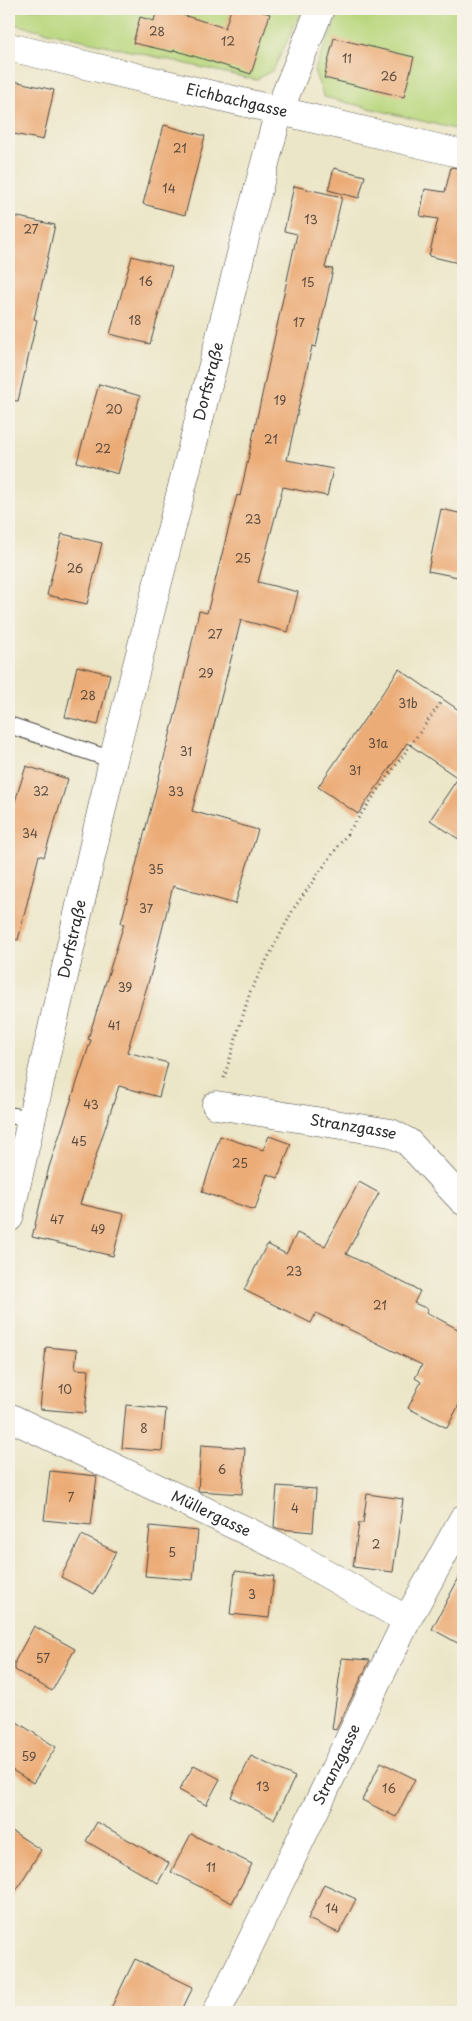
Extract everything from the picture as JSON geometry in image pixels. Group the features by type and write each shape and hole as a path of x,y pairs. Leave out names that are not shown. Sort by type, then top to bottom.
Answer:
{"street":[{"name":"Dorfstraße","path":"9,1218 20,1117 279,111 320,9"},
{"name":"Eichbachgasse","path":"9,47 463,154"},
{"name":"Stranzgasse","path":"216,1105 391,1133 408,1142 463,1202"},
{"name":"Müllergasse","path":"9,1417 280,1547 406,1620"},
{"name":"Stranzgasse","path":"217,2012 406,1620 463,1519"}],"lane":[{"path":"9,725 113,760"}],"path":[{"path":"216,1105 250,992 294,908 442,701"}],"green space":[{"path":"9,9 303,9 273,70 256,80 9,23"},
{"path":"341,9 463,9 463,131 324,97 314,71"}],"building":[{"path":"157,9 183,13 183,15 225,28 231,9 253,9 270,14 251,74 174,50 173,52 133,43 140,17 154,21"},
{"path":"334,38 414,57 404,97 324,78"},
{"path":"9,80 54,90 43,140 9,133"},
{"path":"164,125 205,136 185,215 143,204"},
{"path":"451,167 463,169 463,264 429,256 438,219 420,216 425,189 445,192"},
{"path":"334,168 365,176 359,198 328,190"},
{"path":"294,186 342,197 325,268 333,269 316,347 312,346 287,460 333,469 327,496 283,487 258,582 298,592 288,632 241,620 192,811 258,830 235,904 173,886 152,970 127,1052 168,1063 159,1097 119,1086 80,1204 124,1214 113,1256 32,1237 49,1167 91,1040 88,1039 124,924 121,923 178,704 199,611 207,613 237,495 240,496 297,234 284,231"},
{"path":"9,215 55,225 34,319 37,320 18,401 9,400"},
{"path":"132,256 172,267 150,344 110,334"},
{"path":"99,384 140,396 118,474 77,462"},
{"path":"441,509 463,514 463,578 428,571"},
{"path":"62,534 102,543 87,604 47,595"},
{"path":"77,666 110,674 98,725 65,717"},
{"path":"399,669 463,713 463,842 430,820 458,778 407,743 358,814 318,787"},
{"path":"26,766 68,779 44,857 39,855 18,940 9,939 9,821"},
{"path":"220,1136 263,1150 269,1136 291,1144 278,1178 267,1174 255,1210 202,1192"},
{"path":"359,1182 379,1193 346,1254 420,1291 414,1303 428,1309 426,1312 463,1332 463,1397 447,1428 408,1408 421,1382 415,1378 422,1365 316,1313 311,1323 244,1290 267,1244 286,1254 297,1233 325,1246"},
{"path":"46,1347 77,1350 75,1369 89,1370 85,1413 40,1409"},
{"path":"126,1405 166,1409 162,1451 122,1448"},
{"path":"201,1445 245,1448 242,1494 198,1491"},
{"path":"50,1471 97,1476 91,1525 44,1520"},
{"path":"277,1486 316,1489 313,1532 274,1527"},
{"path":"367,1494 403,1499 393,1572 353,1567 359,1523 363,1523"},
{"path":"150,1526 198,1531 193,1580 145,1576"},
{"path":"82,1535 116,1552 94,1594 61,1577"},
{"path":"463,1570 463,1646 432,1629"},
{"path":"235,1571 274,1576 269,1618 230,1614"},
{"path":"34,1626 75,1649 52,1691 15,1670 15,1661"},
{"path":"342,1658 370,1660 336,1730 332,1729"},
{"path":"9,1717 56,1747 33,1783 9,1768"},
{"path":"251,1756 295,1777 274,1819 231,1797"},
{"path":"381,1762 415,1779 396,1817 362,1800"},
{"path":"194,1765 220,1779 206,1805 179,1790"},
{"path":"97,1822 169,1863 158,1883 86,1841"},
{"path":"9,1829 41,1850 9,1902"},
{"path":"191,1834 252,1864 232,1903 171,1872"},
{"path":"324,1884 356,1899 339,1933 308,1919"},
{"path":"135,1959 193,1987 181,2012 109,2012"}]}
